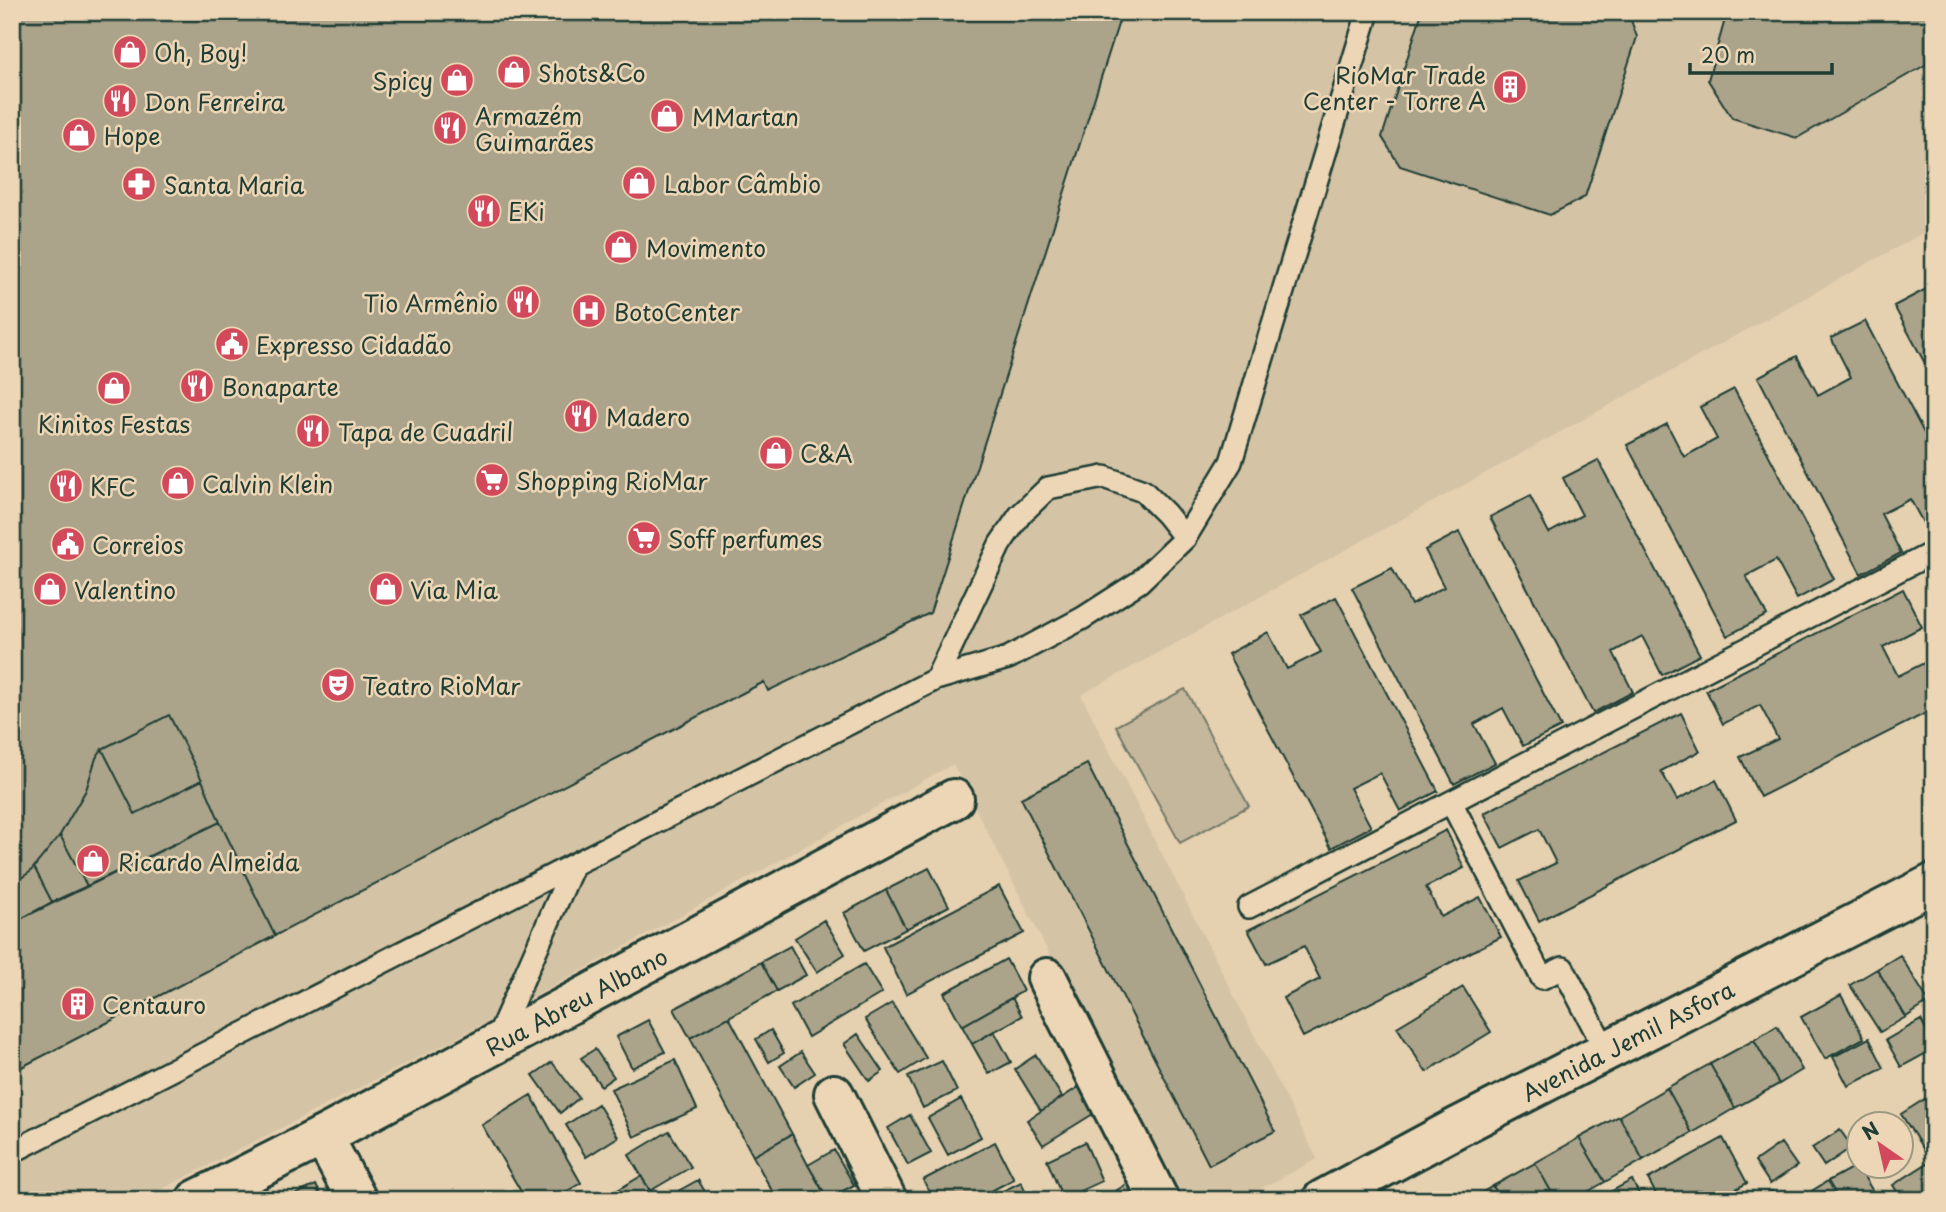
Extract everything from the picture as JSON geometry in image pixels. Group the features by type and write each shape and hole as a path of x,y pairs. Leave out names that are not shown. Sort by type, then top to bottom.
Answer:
{"street":[{"name":"Rua Abreu Albano","path":"196,1200 323,1136 954,799"},
{"name":"Avenida Jemil Asfora","path":"1322,1200 1934,883"},
{"path":"1047,978 1159,1200"},
{"path":"834,1094 887,1200"},
{"path":"323,1136 357,1200"}],"lane":[{"path":"12,1152 936,679 1008,658 1083,618 1139,582 1185,538 1231,463 1367,12"},
{"path":"936,679 1000,544 1020,515 1048,488 1104,477 1143,491 1185,538"},
{"path":"1249,907 1934,552"},
{"path":"1451,802 1542,978 1563,968 1606,1051"},
{"path":"494,1045 573,866"}],"shaded area":[{"path":"12,12 1934,12 1934,227 1081,695 1317,1159 1239,1200 1174,1200 953,764 509,1011 141,1200 12,1200"},
{"path":"1185,689 1249,806 1180,843 1116,726"}],"building":[{"name":"Shopping RioMar","path":"12,12 1122,12 930,613 768,691 764,682 12,1072"},
{"name":"RioMar Trade Center - Torre A","path":"1422,12 1628,12 1637,37 1585,197 1550,215 1400,166 1382,137"},
{"path":"1727,12 1934,12 1934,60 1797,138 1732,118 1708,80"},
{"path":"1934,285 1934,380 1894,306"},
{"path":"1865,321 1934,452 1934,535 1931,537 1910,499 1881,514 1901,553 1861,574 1758,377 1797,356 1818,395 1851,377 1831,338"},
{"path":"1734,389 1834,579 1797,599 1776,560 1746,576 1767,615 1727,636 1627,445 1667,424 1684,457 1717,439 1700,407"},
{"path":"1598,460 1700,655 1662,675 1642,636 1613,652 1633,692 1593,713 1490,517 1530,496 1549,533 1582,515 1563,478"},
{"path":"1459,532 1561,727 1523,746 1503,708 1474,724 1495,763 1454,784 1352,588 1392,568 1411,605 1444,587 1425,550"},
{"path":"1903,589 1922,627 1883,647 1898,676 1934,658 1934,709 1760,797 1740,757 1778,739 1760,705 1723,724 1706,690"},
{"path":"1336,597 1438,791 1400,811 1380,773 1350,788 1371,827 1331,848 1228,654 1268,632 1287,669 1321,652 1301,615"},
{"path":"1681,713 1700,751 1661,771 1677,800 1716,780 1736,820 1539,921 1519,881 1556,863 1539,829 1502,848 1484,813"},
{"path":"169,715 202,780 135,814 102,749"},
{"path":"102,749 135,814 202,780 220,822 87,886 60,835 86,790 96,758"},
{"path":"1087,764 1275,1131 1209,1165 1021,798"},
{"name":"Centauro","path":"220,822 275,936 12,1072 12,923"},
{"path":"1446,830 1464,868 1426,887 1441,917 1480,897 1501,937 1303,1037 1283,998 1320,979 1304,946 1266,964 1248,930"},
{"path":"60,835 87,886 52,902 34,867"},
{"path":"34,867 52,902 19,920 12,905 12,884"},
{"path":"929,868 949,906 906,929 886,890"},
{"path":"999,886 1024,933 906,994 883,947"},
{"path":"886,890 906,929 864,951 844,913"},
{"path":"12,905 19,920 12,923"},
{"path":"824,920 845,954 817,972 795,938"},
{"path":"790,946 806,975 777,991 761,962"},
{"path":"1900,955 1929,1002 1906,1017 1877,969"},
{"path":"1006,959 1023,991 962,1026 944,993"},
{"path":"761,962 777,991 690,1038 674,1009"},
{"path":"864,964 882,993 808,1037 791,1006"},
{"path":"1877,969 1906,1017 1880,1032 1850,985"},
{"path":"1463,987 1491,1032 1426,1072 1397,1027"},
{"path":"1841,995 1864,1038 1825,1059 1801,1017"},
{"path":"1012,998 1022,1016 972,1044 962,1026"},
{"path":"892,1003 926,1058 900,1074 865,1019"},
{"path":"729,1017 792,1134 753,1156 690,1038"},
{"path":"648,1020 665,1052 632,1068 616,1037"},
{"path":"1921,1020 1934,1049 1901,1067 1886,1040"},
{"path":"1777,1026 1802,1070 1779,1084 1754,1040"},
{"path":"771,1030 784,1053 769,1062 756,1039"},
{"path":"994,1031 1011,1062 989,1074 972,1044"},
{"path":"858,1034 883,1071 869,1081 844,1044"},
{"path":"1869,1038 1884,1068 1848,1086 1833,1057"},
{"path":"1754,1040 1779,1084 1735,1108 1710,1064"},
{"path":"595,1049 614,1077 601,1086 581,1058"},
{"path":"801,1052 815,1073 794,1087 780,1066"},
{"path":"1036,1055 1062,1097 1041,1111 1015,1069"},
{"path":"675,1060 697,1109 634,1137 611,1089"},
{"path":"942,1061 957,1091 923,1108 908,1077"},
{"path":"552,1062 579,1098 560,1113 533,1075"},
{"path":"1710,1064 1735,1108 1692,1133 1667,1088"},
{"path":"1085,1083 1101,1109 1043,1145 1027,1120"},
{"path":"1667,1088 1692,1133 1643,1160 1619,1116"},
{"path":"1934,1093 1934,1159 1931,1161 1914,1134 1914,1110 1907,1110"},
{"path":"531,1095 581,1183 552,1200 526,1200 482,1125"},
{"path":"961,1099 981,1137 948,1155 928,1118"},
{"path":"598,1104 618,1137 586,1157 566,1125"},
{"path":"910,1115 931,1153 908,1165 888,1128"},
{"path":"1619,1116 1643,1160 1605,1182 1579,1138"},
{"path":"1840,1130 1844,1136 1844,1152 1824,1166 1812,1148"},
{"path":"669,1131 691,1167 650,1191 629,1155"},
{"path":"792,1134 828,1200 777,1200 753,1156"},
{"path":"1579,1138 1605,1182 1573,1200 1556,1200 1535,1163"},
{"path":"1723,1138 1747,1183 1716,1200 1659,1200 1648,1179"},
{"path":"995,1142 1014,1179 974,1200 934,1200 923,1180"},
{"path":"1085,1142 1102,1181 1063,1199 1047,1160"},
{"path":"1781,1143 1797,1166 1770,1184 1755,1161"},
{"path":"834,1150 854,1185 828,1199 808,1165"},
{"path":"1931,1161 1934,1166 1934,1200 1902,1200 1893,1185 1901,1180 1914,1180 1914,1172"},
{"path":"1535,1163 1556,1200 1501,1200 1493,1186"},
{"path":"1844,1172 1844,1180 1866,1180 1877,1198 1839,1200 1828,1181"},
{"path":"641,1176 650,1190 633,1200 610,1200 608,1196"},
{"path":"698,1180 710,1200 662,1200"},
{"path":"1632,1180 1642,1200 1596,1200"},
{"path":"1828,1181 1839,1200 1797,1200"},
{"path":"1021,1182 1030,1200 985,1200"},
{"path":"1130,1182 1142,1200 1101,1200"},
{"path":"316,1185 323,1200 283,1200"},
{"path":"1493,1186 1501,1200 1470,1200"},
{"path":"1772,1191 1777,1200 1759,1200"},
{"path":"863,1192 867,1200 849,1200"}],"place":[{"name":"Oh, Boy!","path":"130,52"},
{"name":"Shots&Co","path":"514,72"},
{"name":"Spicy","path":"457,80"},
{"name":"RioMar Trade Center - Torre A","path":"1510,87"},
{"name":"Don Ferreira","path":"120,101"},
{"name":"MMartan","path":"667,116"},
{"name":"Armazém Guimarães","path":"450,128"},
{"name":"Hope","path":"79,135"},
{"name":"Labor Câmbio","path":"639,183"},
{"name":"Santa Maria","path":"139,184"},
{"name":"EKi","path":"484,211"},
{"name":"Movimento","path":"621,247"},
{"name":"Tio Armênio","path":"523,302"},
{"name":"BotoCenter","path":"589,311"},
{"name":"Expresso Cidadão","path":"232,344"},
{"name":"Bonaparte","path":"197,386"},
{"name":"Kinitos Festas","path":"114,388"},
{"name":"Madero","path":"581,416"},
{"name":"Tapa de Cuadril","path":"313,431"},
{"name":"C&A","path":"776,453"},
{"name":"Shopping RioMar","path":"492,480"},
{"name":"Calvin Klein","path":"178,483"},
{"name":"KFC","path":"66,486"},
{"name":"Soff perfumes","path":"644,538"},
{"name":"Correios","path":"68,544"},
{"name":"Valentino","path":"50,589"},
{"name":"Via Mia","path":"386,589"},
{"name":"Teatro RioMar","path":"338,685"},
{"name":"Ricardo Almeida","path":"93,861"},
{"name":"Centauro","path":"78,1004"}]}
